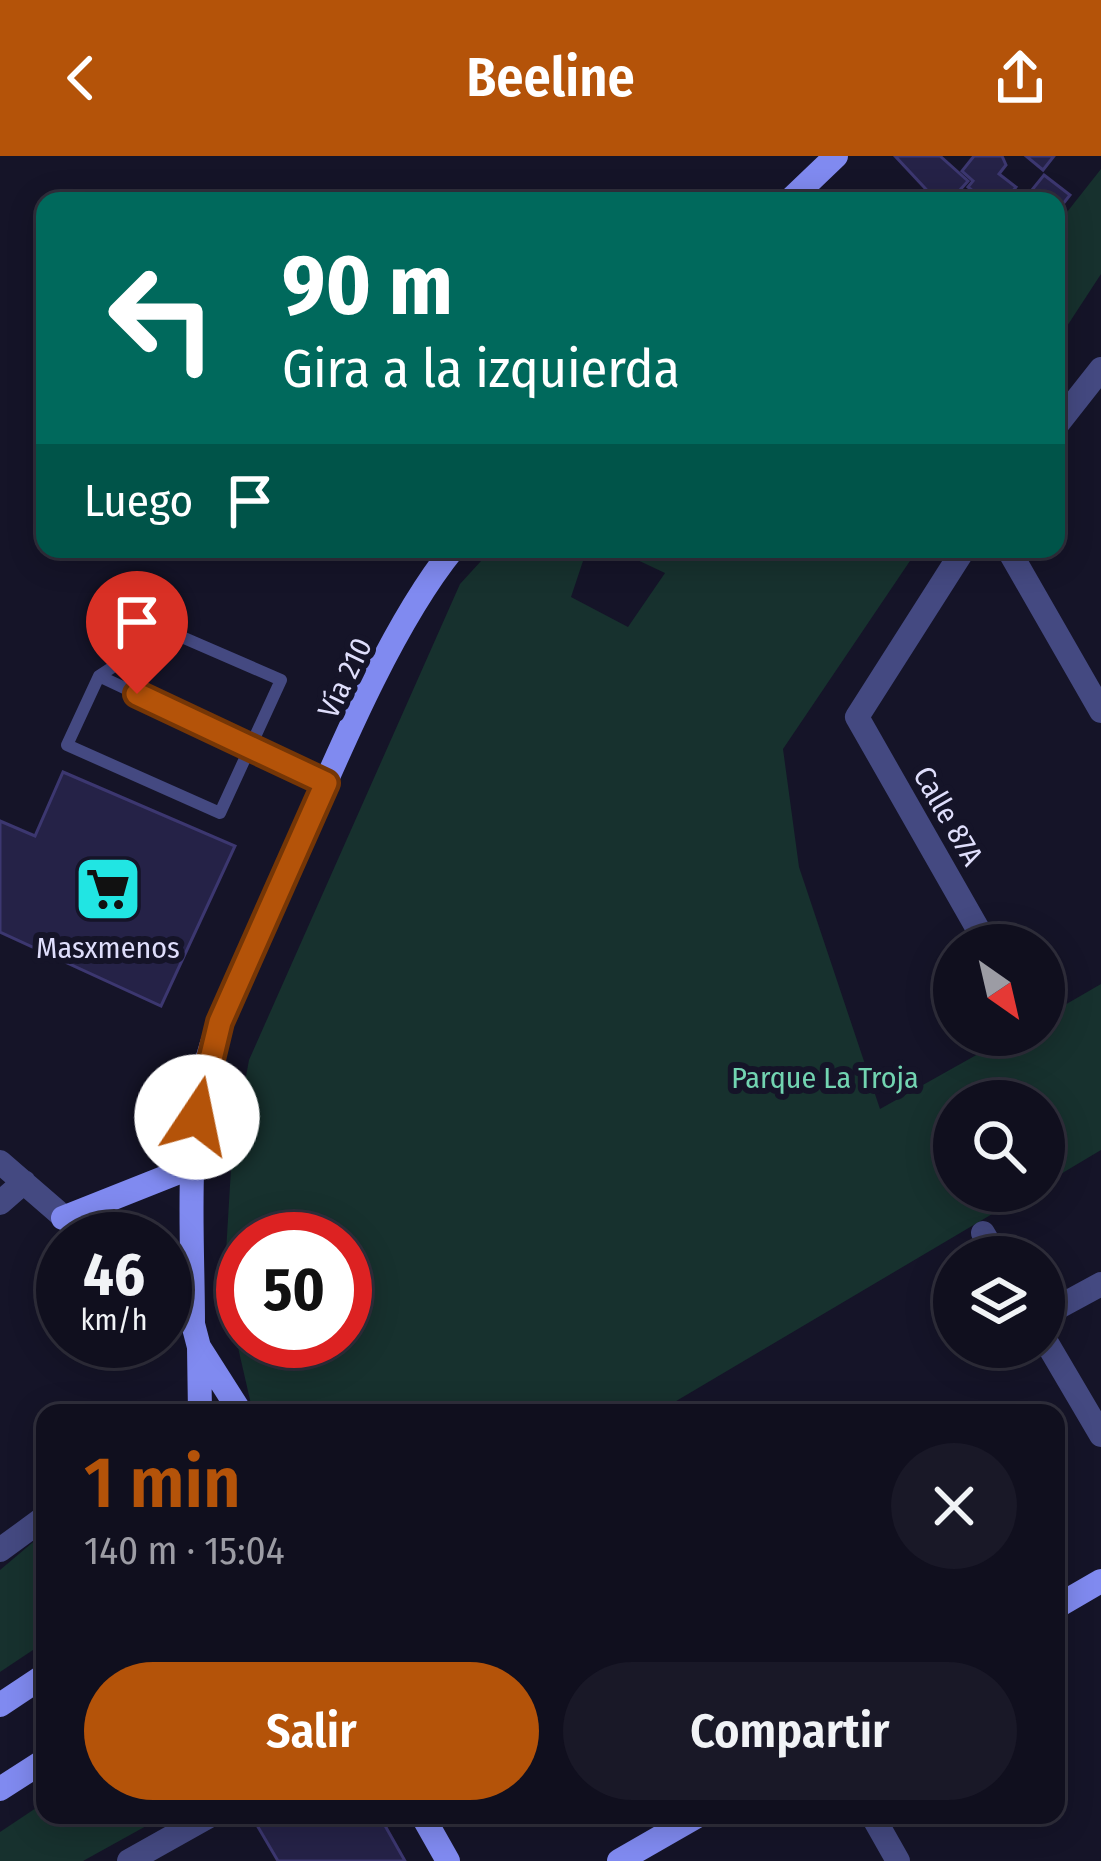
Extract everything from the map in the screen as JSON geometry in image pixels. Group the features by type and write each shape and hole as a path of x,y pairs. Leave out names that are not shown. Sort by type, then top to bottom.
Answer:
{"main road":[{"path":"798,192 836,156"},
{"name":"Vía 210","path":"196,1378 194,1166 205,1070 220,1022 326,783 427,581 446,558"},
{"path":"78,1212 194,1166"},
{"path":"196,1336 237,1404"},
{"path":"186,1404 196,1378"},
{"path":"196,1378 199,1404"},
{"path":"1065,1602 1101,1581"},
{"path":"0,1705 36,1681"},
{"path":"0,1789 36,1766"},
{"path":"427,1824 448,1861"},
{"path":"619,1861 683,1824"}],"street":[{"path":"1065,415 1101,369"},
{"name":"Calle 87A","path":"958,558 857,717 975,924"},
{"path":"1013,558 1101,711"},
{"path":"0,1162 56,1212"},
{"path":"0,1203 24,1182"},
{"path":"1065,1303 1101,1283"},
{"path":"192,1331 196,1336"},
{"path":"1061,1368 1101,1436"},
{"path":"0,1550 36,1524"},
{"path":"129,1861 195,1824"},
{"path":"877,1824 898,1861"}],"lane":[{"path":"168,631 281,680 220,813 67,745 99,676 168,631"},
{"path":"99,676 326,783"}],"green space":[{"path":"1101,169 1101,274 1065,329 1065,215"},
{"name":"Parque La Troja","path":"484,558 584,558 571,597 628,627 665,573 633,558 912,558 783,749 799,867 880,1109 975,1056 1065,1056 1065,1005 1101,984 1101,1150 1065,1171 1065,1080 933,1080 933,1212 996,1212 955,1236 933,1236 933,1249 671,1404 251,1404 243,1368 372,1368 372,1212 228,1212 232,1152 249,1060 460,584"},
{"path":"36,1540 36,1648 0,1672 0,1570"},
{"path":"36,1808 36,1824 150,1824 83,1861 0,1861 0,1832"}],"building":[{"path":"895,156 940,156 968,181 958,192 929,192"},
{"path":"974,156 1002,156 1006,165 999,174 1016,187 1012,192 974,192 968,187 973,181 962,171"},
{"path":"1026,156 1054,156 1043,170"},
{"path":"1044,175 1070,195 1065,201 1065,192 1030,192"},
{"name":"Masxmenos","path":"63,772 235,846 161,1006 0,932 0,821 35,836"},
{"path":"256,1824 384,1824 405,1861 278,1861"}],"place":[{"name":"Masxmenos","path":"108,889"}],"route":[{"path":"137,694 326,783 220,1022 197,1117"}]}
